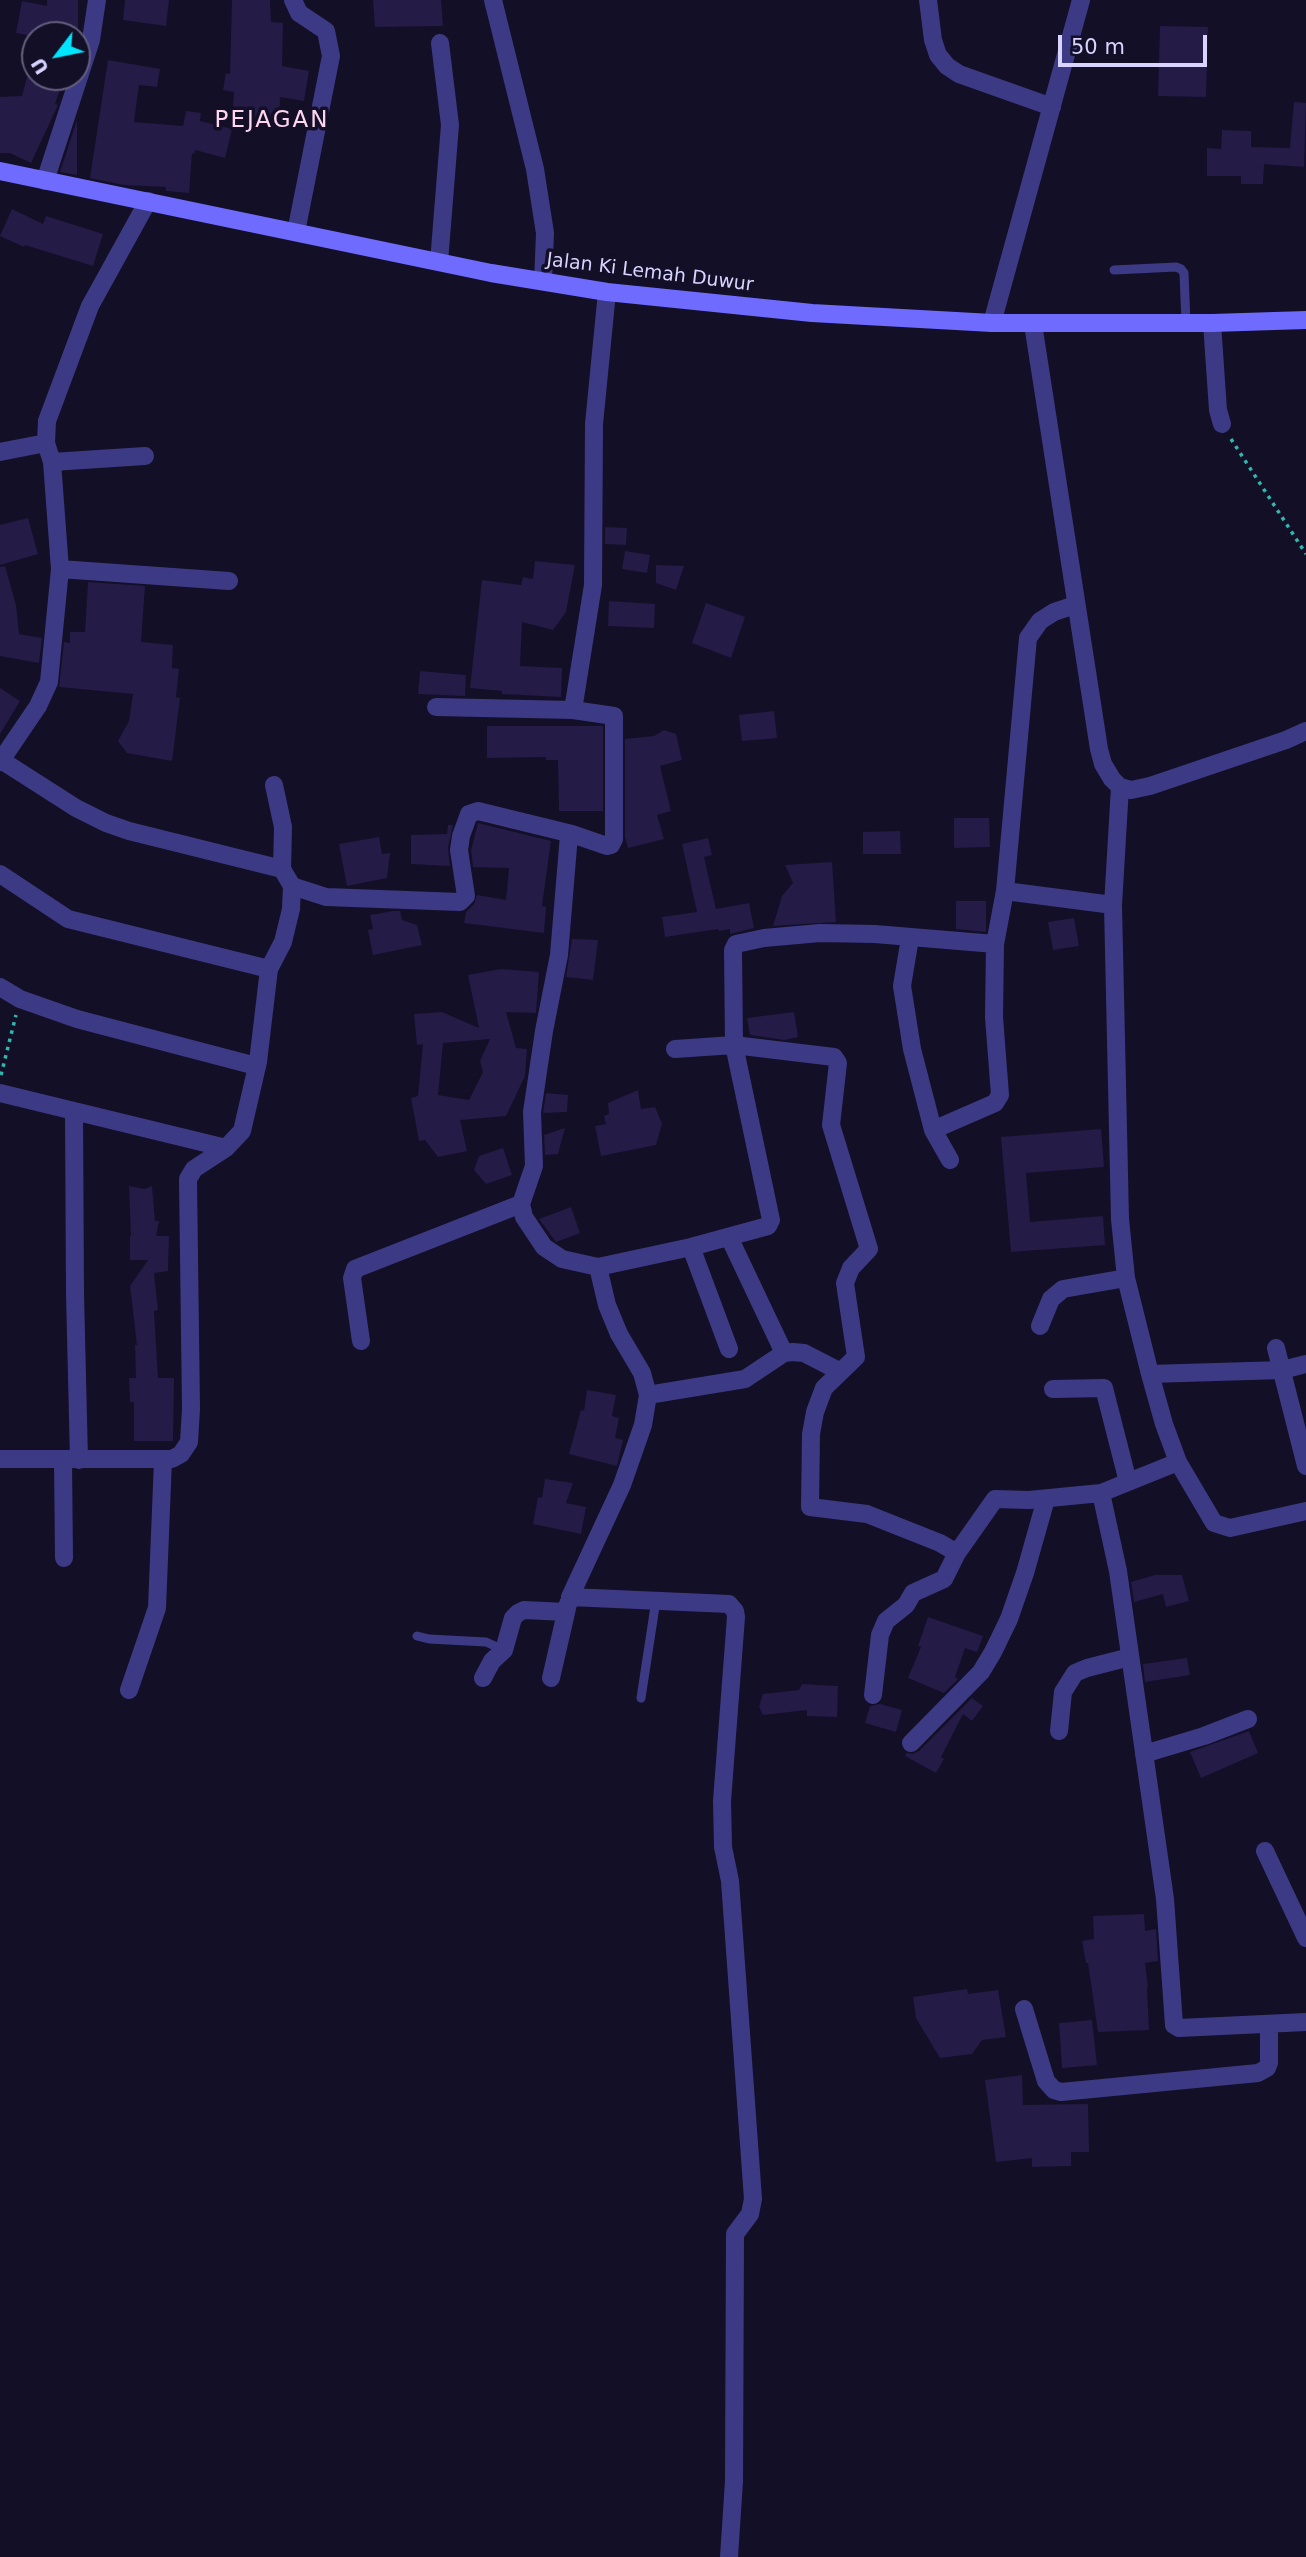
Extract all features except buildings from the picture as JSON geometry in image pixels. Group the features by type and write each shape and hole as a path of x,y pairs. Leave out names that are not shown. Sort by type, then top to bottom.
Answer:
{"main road":[{"name":"Jalan Ki Lemah Duwur","path":"0,172 439,262 607,292 813,313 992,323 1212,323 1306,320"}],"street":[{"path":"45,181 91,40 97,0"},
{"path":"293,0 299,13 326,31 331,56 296,232"},
{"path":"493,0 535,169 545,233 543,281"},
{"path":"928,0 933,40 938,55 947,66 970,78 1052,107"},
{"path":"992,323 1081,0"},
{"path":"439,262 450,125 440,43"},
{"path":"148,201 90,306 47,421 46,443 52,462 60,569 49,682 38,706 1,761 106,824 282,869 300,889 326,897 452,903 464,900 459,850 461,836 469,814 478,811 611,845 614,839 614,716 573,710 436,707"},
{"path":"573,710 593,585 594,424 607,292"},
{"path":"1212,323 1222,424"},
{"path":"1033,324 1075,605 1103,765 1120,787 1131,790 1150,786 1306,731"},
{"path":"0,452 46,443"},
{"path":"52,462 145,456"},
{"path":"60,569 229,580"},
{"path":"933,1130 999,1099 994,1017 995,944 1004,891 1028,638 1040,621 1054,612 1075,605"},
{"path":"274,785 283,827 282,869"},
{"path":"1120,787 1113,905 1119,1219 1126,1278 1150,1374 1178,1462 1210,1517 1219,1526 1230,1528 1306,1511"},
{"path":"569,835 559,955 532,1112 534,1166 521,1204 524,1217 539,1240 552,1254 562,1259 598,1267 766,1228 771,1223 734,1045 733,950 736,944 764,938 820,933 875,934 995,944"},
{"path":"0,874 68,919 269,969"},
{"path":"0,1459 163,1460 181,1454 189,1442 191,1409 188,1179 204,1160 226,1148 243,1131 258,1062 269,969 283,942 291,909 300,889"},
{"path":"1004,891 1113,905"},
{"path":"910,938 902,986 912,1049 933,1130 950,1160"},
{"path":"0,987 20,999 77,1019 256,1066"},
{"path":"675,1049 734,1045 834,1057 838,1063 831,1125 869,1249 847,1275 845,1283 856,1357 824,1388 815,1412 811,1434 809,1505 814,1509 867,1514 940,1543 957,1553"},
{"path":"0,1093 226,1148"},
{"path":"64,1558 71,1460 75,1293 74,1111"},
{"path":"361,1341 352,1278 355,1269 521,1204"},
{"path":"729,1237 784,1353"},
{"path":"691,1247 729,1349"},
{"path":"551,1678 568,1605 622,1485 643,1425 648,1395 642,1373 619,1334 607,1305 598,1267"},
{"path":"1040,1326 1051,1299 1063,1289 1126,1278"},
{"path":"1276,1348 1306,1466"},
{"path":"648,1395 745,1379 784,1353 804,1353 839,1371"},
{"path":"1150,1374 1282,1370 1306,1364"},
{"path":"1053,1389 1104,1388 1128,1482"},
{"path":"129,1690 156,1608 163,1460"},
{"path":"873,1695 880,1635 886,1621 906,1605 913,1593 944,1580 957,1553 995,1499 1039,1499 1101,1493 1178,1462"},
{"path":"1101,1493 1118,1571 1165,1899 1174,2025 1179,2028 1306,2022"},
{"path":"911,1743 981,1672 993,1653 1009,1619 1025,1573 1039,1499"},
{"path":"483,1678 492,1661 504,1650 513,1618 524,1610 656,1601 729,1604 735,1611 722,1801 723,1847 730,1881 753,2199 750,2214 735,2234 734,2480 729,2557"},
{"path":"1059,1731 1063,1692 1075,1674 1130,1657"},
{"path":"1144,1755 1248,1719"},
{"path":"1265,1851 1306,1938"},
{"path":"1024,2009 1046,2081 1054,2090 1061,2092 1258,2073 1267,2068 1269,2063 1269,2025"}],"lane":[{"path":"1114,270 1181,269 1184,273 1185,323"},
{"path":"641,1698 656,1601"},
{"path":"417,1636 486,1642 504,1650"}],"path":[{"path":"1222,424 1306,554"},
{"path":"0,1077 20,999"}],"district":[{"name":"PEJAGAN","path":"272,121"}]}
